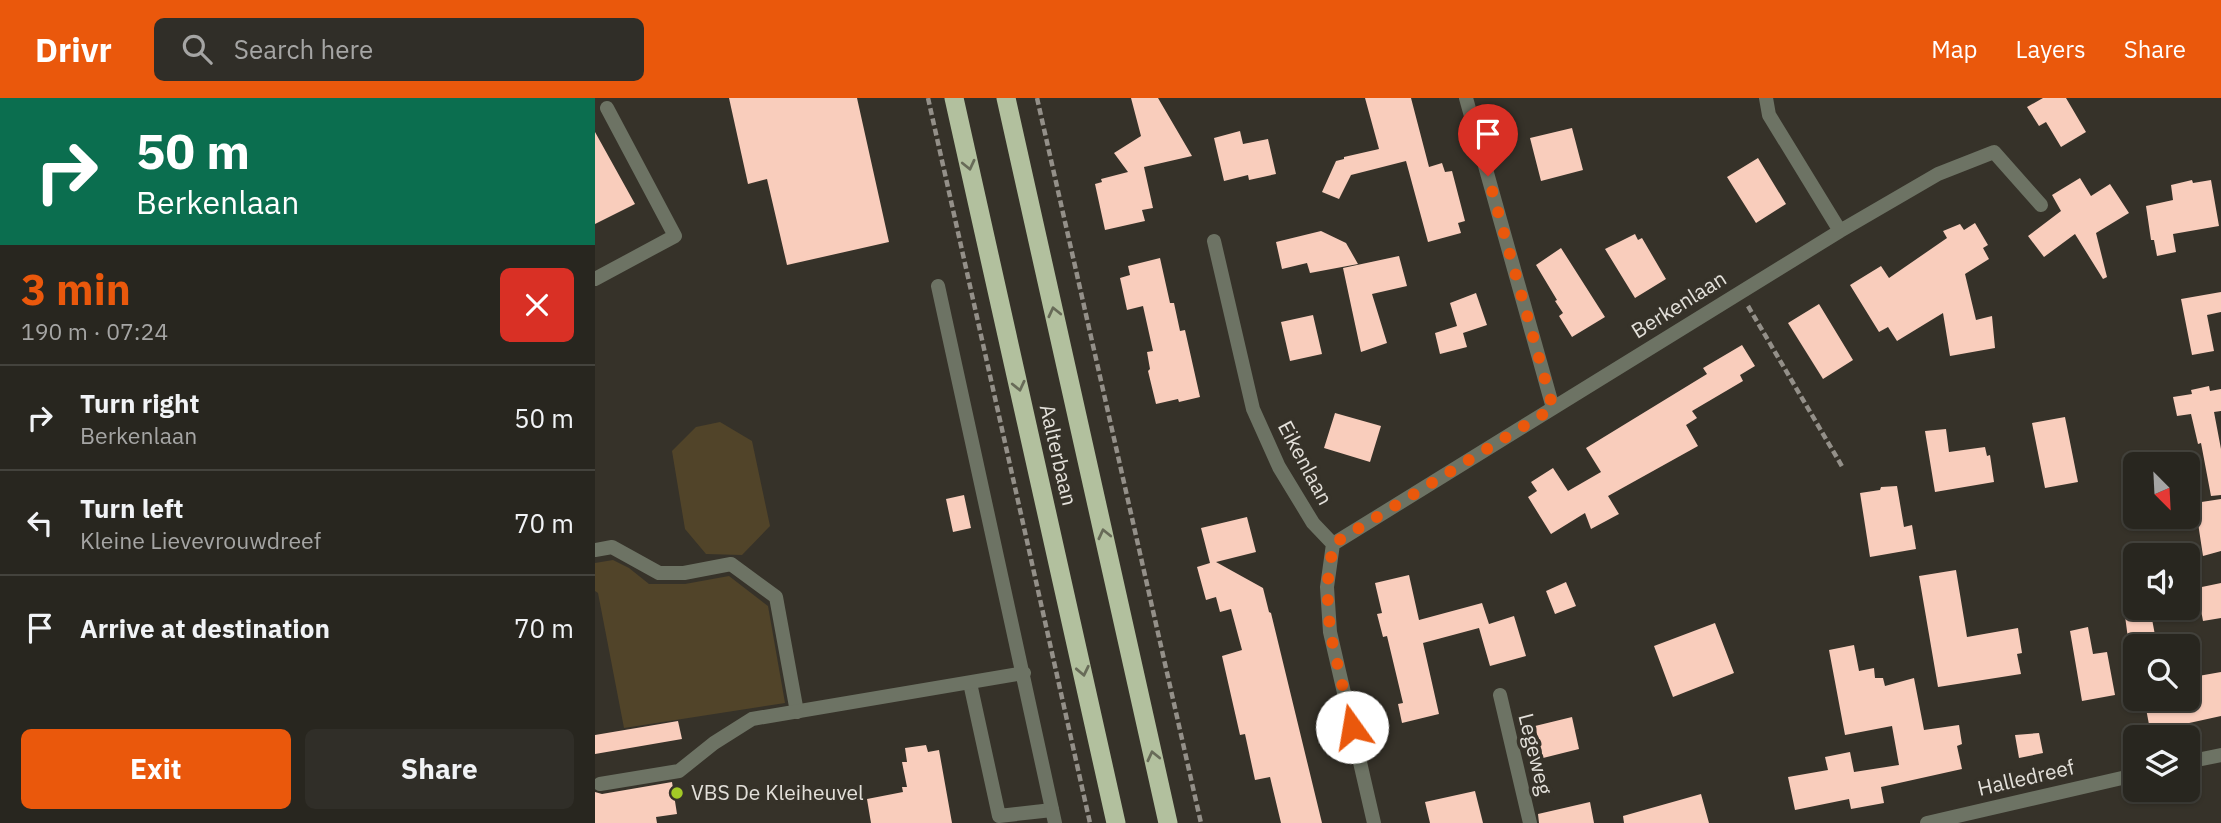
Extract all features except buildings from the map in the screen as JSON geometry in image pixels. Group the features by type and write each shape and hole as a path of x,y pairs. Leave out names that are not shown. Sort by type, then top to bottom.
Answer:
{"highway":[{"name":"Aalterbaan","path":"954,98 1116,823"},
{"name":"Aalterbaan","path":"1006,98 1168,823"}],"street":[{"path":"1466,98 1553,408"},
{"path":"1766,98 1769,115 1840,230"},
{"path":"595,279 675,236 607,108"},
{"name":"Berkenlaan","path":"1333,544 1840,230 1938,174 1994,152 2042,205"},
{"name":"Eikenlaan","path":"1215,241 1253,409 1279,467 1313,523 1333,544"},
{"path":"938,286 1054,816 999,816 969,683"},
{"path":"1333,544 1327,587 1330,632 1374,823"},
{"path":"595,550 612,547 659,573 684,573 731,564 776,597 796,712"},
{"path":"600,784 679,771 714,743 752,719 1024,673"},
{"name":"Legeweg","path":"1500,695 1530,823"},
{"path":"2200,759 2221,754"},
{"name":"Halledreef","path":"1927,823 2123,778"}],"path":[{"path":"927,98 1090,823"},
{"path":"1037,98 1201,823"},
{"path":"1740,292 1843,468"}],"shaded area":[{"path":"720,422 752,441 770,526 742,555 706,554 685,529 672,451 696,427"},
{"path":"613,560 629,568 649,584 685,584 729,576 768,606 785,703 624,728 598,593 595,591 595,563"}],"place":[{"name":"VBS De Kleiheuvel","path":"677,793"}],"route":[{"path":"1352,727 1330,632 1327,587 1333,544 1553,408 1488,176"}]}
